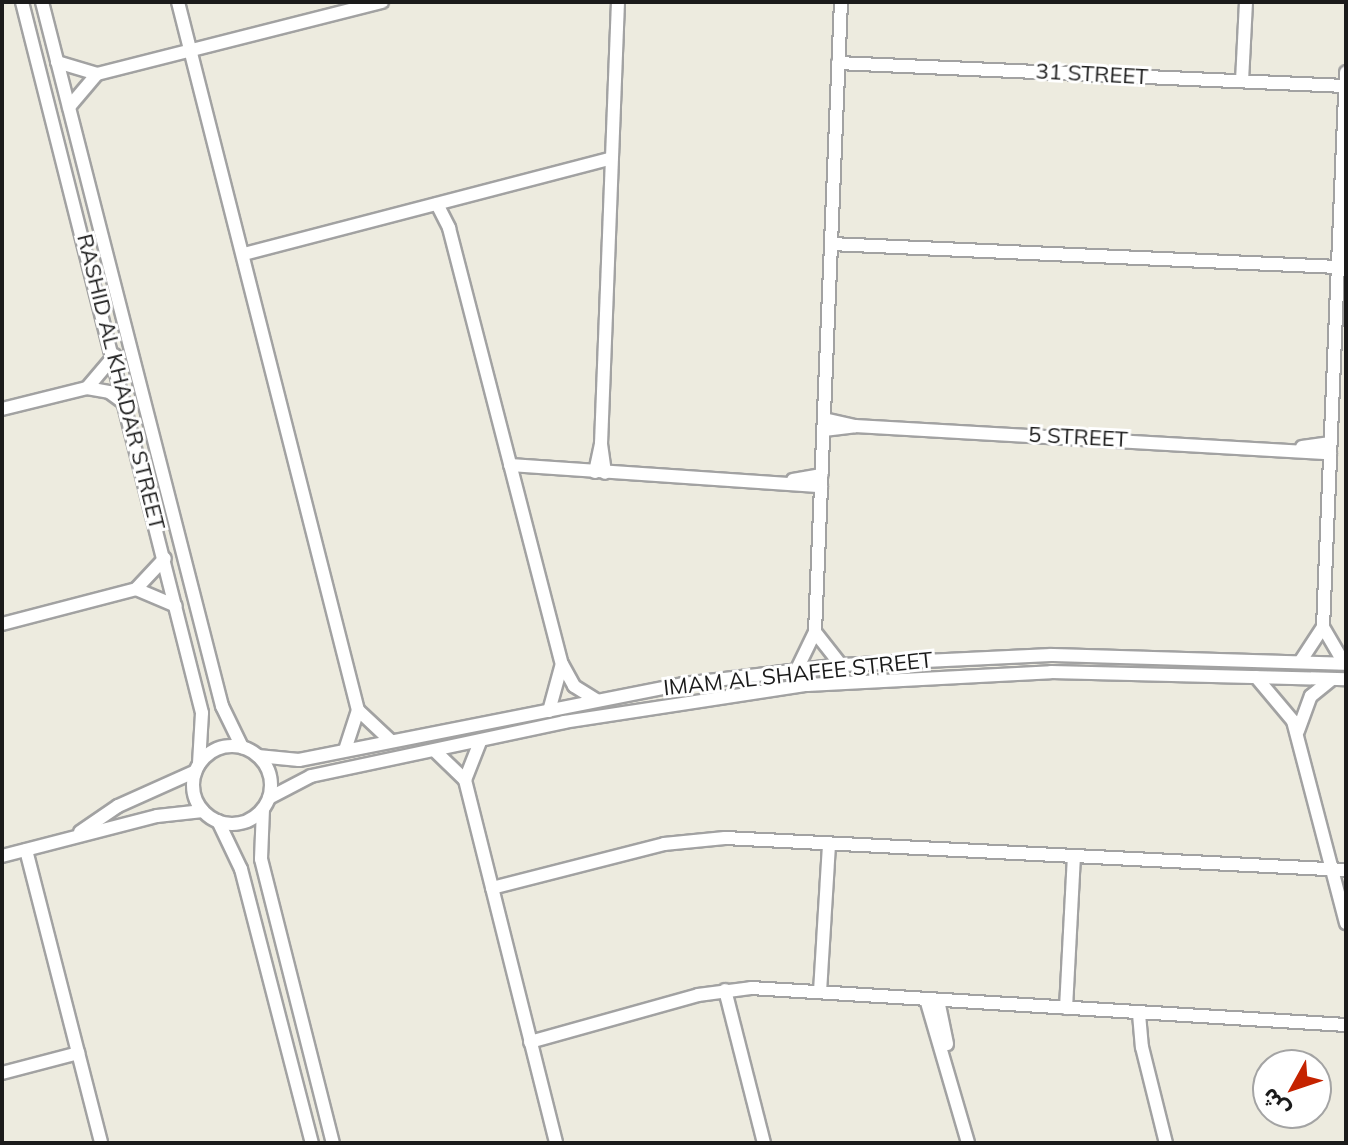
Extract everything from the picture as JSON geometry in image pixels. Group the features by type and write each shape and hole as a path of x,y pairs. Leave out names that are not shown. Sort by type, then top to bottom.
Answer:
{"street":[{"name":"RASHID AL KHADAR STREET","path":"22,2 115,355 202,713 197,768"},
{"name":"RASHID AL KHADAR STREET","path":"42,2 222,706 242,747"},
{"path":"178,2 358,710 345,750"},
{"path":"57,62 97,74 382,2"},
{"path":"600,472 618,2"},
{"path":"797,669 815,632 841,2"},
{"path":"1242,81 1246,2"},
{"name":"31 STREET","path":"838,63 1345,86"},
{"path":"1300,662 1323,627 1346,72"},
{"path":"69,107 97,74"},
{"path":"244,254 610,159"},
{"path":"443,203 562,664 574,686 596,700"},
{"path":"831,244 1338,267"},
{"path":"87,388 115,355"},
{"path":"2,409 87,388 109,392 127,405"},
{"name":"5 STREET","path":"824,425 1302,447 1346,452"},
{"path":"512,471 821,480"},
{"path":"136,589 165,558"},
{"path":"2,624 136,589 157,594 176,606"},
{"path":"1323,627 1345,664"},
{"path":"815,632 841,665"},
{"name":"IMAM AL SHAFEE STREET","path":"258,756 288,761 596,700 841,665 1051,655 1345,664"},
{"path":"549,711 562,664"},
{"name":"IMAM AL SHAFEE STREET","path":"266,804 301,779 686,700 868,679 1051,672 1339,679"},
{"path":"1256,677 1286,708 1297,734 1346,923"},
{"path":"1297,734 1311,696 1339,679"},
{"path":"358,710 390,740"},
{"path":"465,780 480,742"},
{"path":"63,840 118,806 197,768 213,751 242,747 258,756 270,775 261,859 333,1143"},
{"path":"435,751 465,780 556,1143"},
{"path":"197,768 193,788 203,811 218,821 241,869 312,1143"},
{"path":"218,821 247,821 266,804"},
{"path":"2,856 157,816 203,811"},
{"path":"492,888 684,841 725,838 1346,870"},
{"path":"820,992 829,845"},
{"path":"26,850 101,1143"},
{"path":"1066,1008 1074,857"},
{"path":"530,1042 725,990 820,992 1346,1025"},
{"path":"725,990 764,1143"},
{"path":"932,1000 968,1143"},
{"path":"1139,1014 1142,1047 1166,1143"},
{"path":"2,1073 78,1053"}]}
